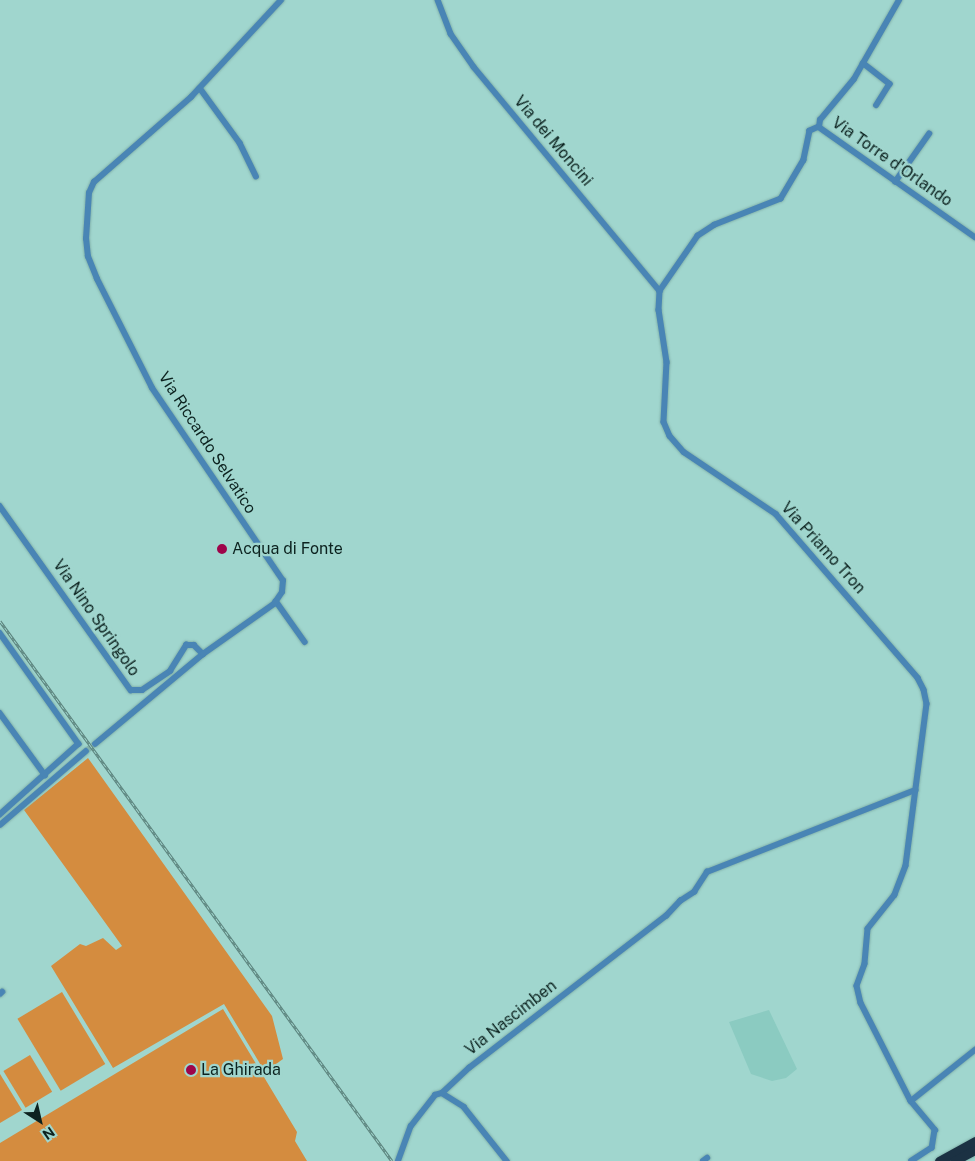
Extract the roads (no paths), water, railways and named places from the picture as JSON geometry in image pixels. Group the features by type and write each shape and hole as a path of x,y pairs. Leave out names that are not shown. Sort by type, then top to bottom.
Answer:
{"highway":[{"path":"939,1160 975,1141"},
{"path":"954,1161 975,1151"},
{"path":"964,1161 975,1151"}],"street":[{"name":"Via Riccardo Selvatico","path":"276,601 282,592 283,581 152,388 88,257 86,216 94,182 200,88 281,0"},
{"name":"Via dei Moncini","path":"438,0 451,34 474,67 660,291"},
{"path":"808,138 820,126 863,63 899,0"},
{"path":"863,63 890,84 877,105"},
{"path":"200,88 240,143 256,176"},
{"path":"660,291 698,236 715,225 781,199 804,160 810,130 820,126"},
{"name":"Via Torre d'Orlando","path":"820,126 895,182 975,237"},
{"path":"895,182 929,134"},
{"name":"Via Priamo Tron","path":"660,291 659,310 667,378 664,422 670,436 684,452 776,514 854,603 880,638 918,678 927,704 904,874 896,895 868,929 865,964 857,986 861,1003 911,1101 936,1136 932,1148 912,1161"},
{"name":"Via Nino Springolo","path":"0,506 131,690 142,690 170,670 186,645 194,645 203,654"},
{"path":"94,744 203,654 276,601 305,642"},
{"path":"0,633 79,743 46,776 1,811"},
{"path":"0,713 46,776"},
{"path":"0,825 86,751"},
{"name":"Via Nascimben","path":"398,1161 417,1115 435,1095 442,1093 469,1068 666,916 680,901 694,892 707,872 915,790"},
{"path":"911,1101 975,1050"},
{"path":"442,1093 464,1107 507,1161"}],"tunnel":[{"path":"86,751 95,744"}],"railway":[{"path":"0,621 392,1161"}],"place":[{"name":"Acqua di Fonte","path":"222,549"},
{"name":"La Ghirada","path":"191,1070"}]}
